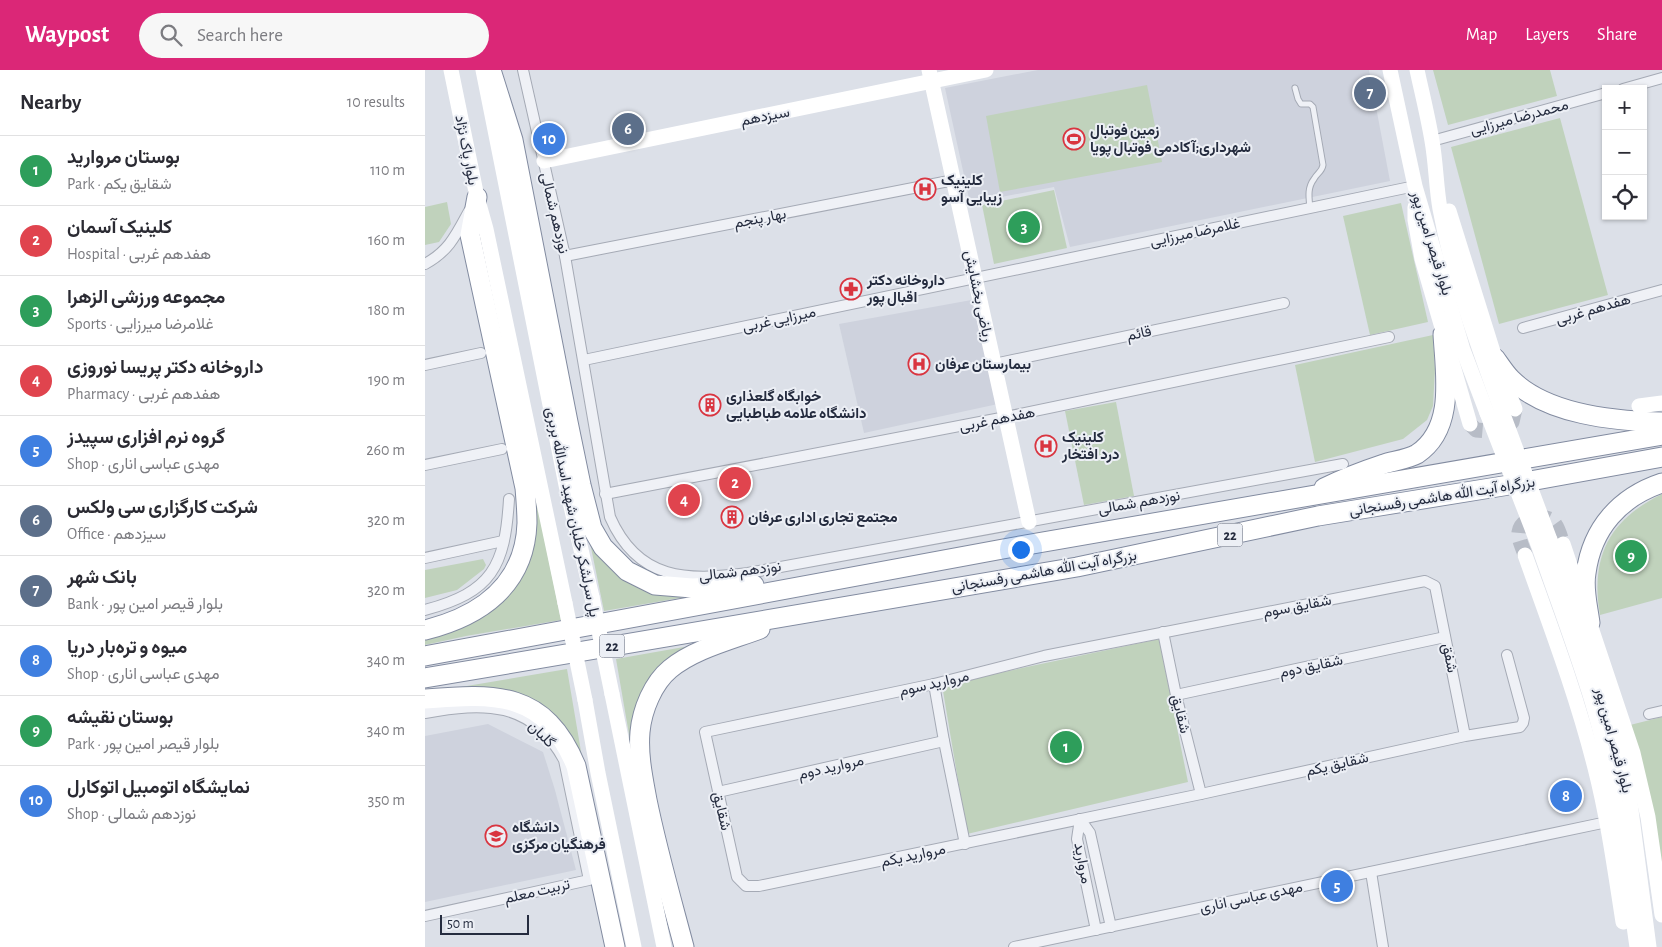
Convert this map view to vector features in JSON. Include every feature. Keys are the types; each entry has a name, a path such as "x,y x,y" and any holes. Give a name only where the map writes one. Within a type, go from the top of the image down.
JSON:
{"highway":[{"path":"491,70 513,140 581,485 592,528 603,547 627,571 655,585 692,588 820,583"},
{"path":"425,630 480,608 503,589 511,578 520,556 526,532 525,488 470,235 477,197"},
{"path":"1305,498 1349,476 1416,454 1432,439 1440,426 1445,399 1443,334"},
{"path":"1495,358 1511,379 1521,388 1540,399 1560,407 1620,421 1662,422"},
{"name":"بزرگراه آیت الله هاشمی رفسنجانی","path":"425,656 1013,548 1662,435"},
{"name":"بزرگراه آیت الله هاشمی رفسنجانی","path":"425,678 1077,567 1318,516 1503,486 1662,457"},
{"path":"1590,623 1585,587 1586,572 1597,537 1607,519 1631,496 1662,483"},
{"path":"684,947 641,771 639,747 643,717 657,684 669,670 685,658 799,614"},
{"path":"425,699 489,696 508,699 527,706 542,716 555,729 569,748 576,766 615,947"}],"main road":[{"name":"بلوار پاک نژاد","path":"451,70 477,197 486,229"},
{"name":"بلوار پاک نژاد","path":"483,70 515,224"},
{"name":"سیزدهم","path":"544,161 931,76 986,70"},
{"name":"بلوار قیصر امین پور","path":"1390,70 1415,186 1463,350 1501,410"},
{"name":"بلوار قیصر امین پور","path":"1417,70 1432,141 1440,208 1459,287 1475,340 1501,410"},
{"name":"ریاضی بخشایش","path":"931,76 1029,522"},
{"path":"1436,176 1452,218 1495,358 1501,410 1550,543 1590,623 1633,753 1648,817 1662,914"},
{"path":"1415,186 1415,220 1422,259 1470,424"},
{"name":"پل سرلشکر خلبان شهید اسدالله بربری","path":"515,224 566,485 592,597 664,947"},
{"name":"پل سرلشکر خلبان شهید اسدالله بربری","path":"486,229 585,700 634,947"},
{"path":"1639,406 1662,403"},
{"name":"بلوار قیصر امین پور","path":"1550,543 1609,772 1637,947"},
{"name":"بلوار قیصر امین پور","path":"1550,543 1595,671 1629,795 1649,947"},
{"path":"1525,555 1574,698 1595,767 1607,822 1626,947"}],"street":[{"name":"نوزدهم شمالی","path":"523,70 565,256 610,517 621,538 631,550 643,560 667,572 711,578 1343,464"},
{"path":"1637,85 1662,78"},
{"name":"محمدرضا میرزایی","path":"1432,141 1602,95"},
{"name":"بهار پنجم","path":"565,256 954,180"},
{"name":"غلامرضا میرزایی","path":"975,278 1415,186"},
{"path":"425,264 445,251 452,242 477,197"},
{"name":"میرزایی غربی","path":"584,360 975,278"},
{"name":"هفدهم غربی","path":"1523,328 1662,290"},
{"name":"قائم","path":"994,364 1284,303"},
{"name":"هفدهم غربی","path":"605,494 1005,417 1389,337"},
{"path":"425,365 481,353"},
{"path":"425,465 502,449"},
{"path":"425,610 441,606 470,593 488,579 497,565 508,521 509,499"},
{"path":"425,558 503,541"},
{"name":"شقایق سوم","path":"1163,632 1425,581 1431,583"},
{"name":"شفق","path":"1431,583 1435,586 1465,736"},
{"name":"مروارید سوم","path":"705,732 934,684 1044,656 1163,632"},
{"name":"شقایق","path":"1163,632 1176,695 1201,794"},
{"name":"شقایق دوم","path":"1176,695 1445,637"},
{"name":"شقایق یکم","path":"1080,819 1465,736 1520,727 1523,723 1523,718 1507,655"},
{"path":"934,684 965,844"},
{"name":"گلبان","path":"425,713 490,707 508,710 527,718 556,746 564,760 589,880"},
{"path":"1649,714 1662,711"},
{"name":"شقایق","path":"705,732 737,877 746,886"},
{"name":"مروارید دوم","path":"718,792 944,741"},
{"name":"مروارید یکم","path":"746,886 759,886 1080,819"},
{"name":"مروارید","path":"1080,819 1090,832 1111,926"},
{"name":"مروارید","path":"1080,819 1077,839 1096,930"},
{"name":"مهدی عباسی اناری","path":"1014,947 1607,822"},
{"path":"1371,872 1383,947"},
{"name":"تربیت معلم","path":"425,916 589,880"}],"lane":[{"path":"1295,88 1301,104 1312,105 1313,107 1323,165 1322,171 1313,179 1308,191 1310,208"}],"shaded area":[{"path":"1038,70 1369,70 1390,181 1070,247 1054,187 970,203 945,88"},
{"name":"بیمارستان عرفان","path":"977,299 998,404 864,433 839,324"},
{"name":"دانشگاه فرهنگیان مرکزی","path":"488,724 543,752 576,870 425,902 425,736"}],"green space":[{"path":"1433,70 1550,70 1557,96 1448,125"},
{"name":"زمین فوتبال شهرداری;آکادمی فوتبال پویا","path":"1147,85 1162,162 1000,192 986,116"},
{"path":"1560,118 1608,295 1499,324 1451,147"},
{"path":"1054,190 1067,248 994,264 982,205"},
{"path":"447,202 451,224 439,242 425,245 425,207"},
{"path":"1401,203 1428,322 1370,335 1343,216"},
{"path":"1433,335 1435,369 1433,406 1427,420 1403,439 1315,462 1295,365"},
{"path":"1116,402 1134,496 1084,505 1065,411"},
{"path":"1662,494 1662,598 1600,615 1598,575 1601,558 1607,542 1616,528 1629,516 1644,504"},
{"path":"536,498 561,620 425,645 425,636 495,606 531,500"},
{"path":"587,528 620,572 721,591 604,611"},
{"path":"483,559 486,565 484,569 457,590 425,598 425,570"},
{"path":"729,639 663,670 636,775 616,659"},
{"path":"1159,639 1188,782 967,834 942,685"},
{"path":"567,669 584,769 561,729 425,693"},
{"path":"1662,717 1662,879 1630,725"}],"tunnel":[{"path":"1470,424 1476,430 1499,432 1512,422 1515,409"},
{"path":"1525,555 1519,532 1520,527 1532,518 1542,517 1551,520 1557,528 1563,544"}],"place":[{"name":"بانک شهر","path":"1370,93"},
{"name":"شرکت کارگزاری سی ولکس","path":"628,129"},
{"name":"نمایشگاه اتومبیل اتوکارل","path":"549,139"},
{"name":"زمین فوتبال شهرداری;آکادمی فوتبال پویا","path":"1074,139"},
{"name":"کلینیک زیبایی آسو","path":"925,189"},
{"name":"مجموعه ورزشی الزهرا","path":"1024,227"},
{"name":"داروخانه دکتر اقبال پور","path":"851,289"},
{"name":"بیمارستان عرفان","path":"919,364"},
{"name":"خوابگاه گلعذاری دانشگاه علامه طباطبایی","path":"710,405"},
{"name":"کلینیک درد افتخار","path":"1046,446"},
{"name":"کلینیک آسمان","path":"735,483"},
{"name":"داروخانه دکتر پریسا نوروزی","path":"684,500"},
{"name":"مجتمع تجاری اداری عرفان","path":"732,517"},
{"name":"بوستان نقیشه","path":"1631,556"},
{"name":"بوستان مروارید","path":"1066,747"},
{"name":"میوه و تره‌بار دریا","path":"1566,796"},
{"name":"دانشگاه فرهنگیان مرکزی","path":"496,836"},
{"name":"گروه نرم افزاری سپیدز","path":"1337,886"}]}
